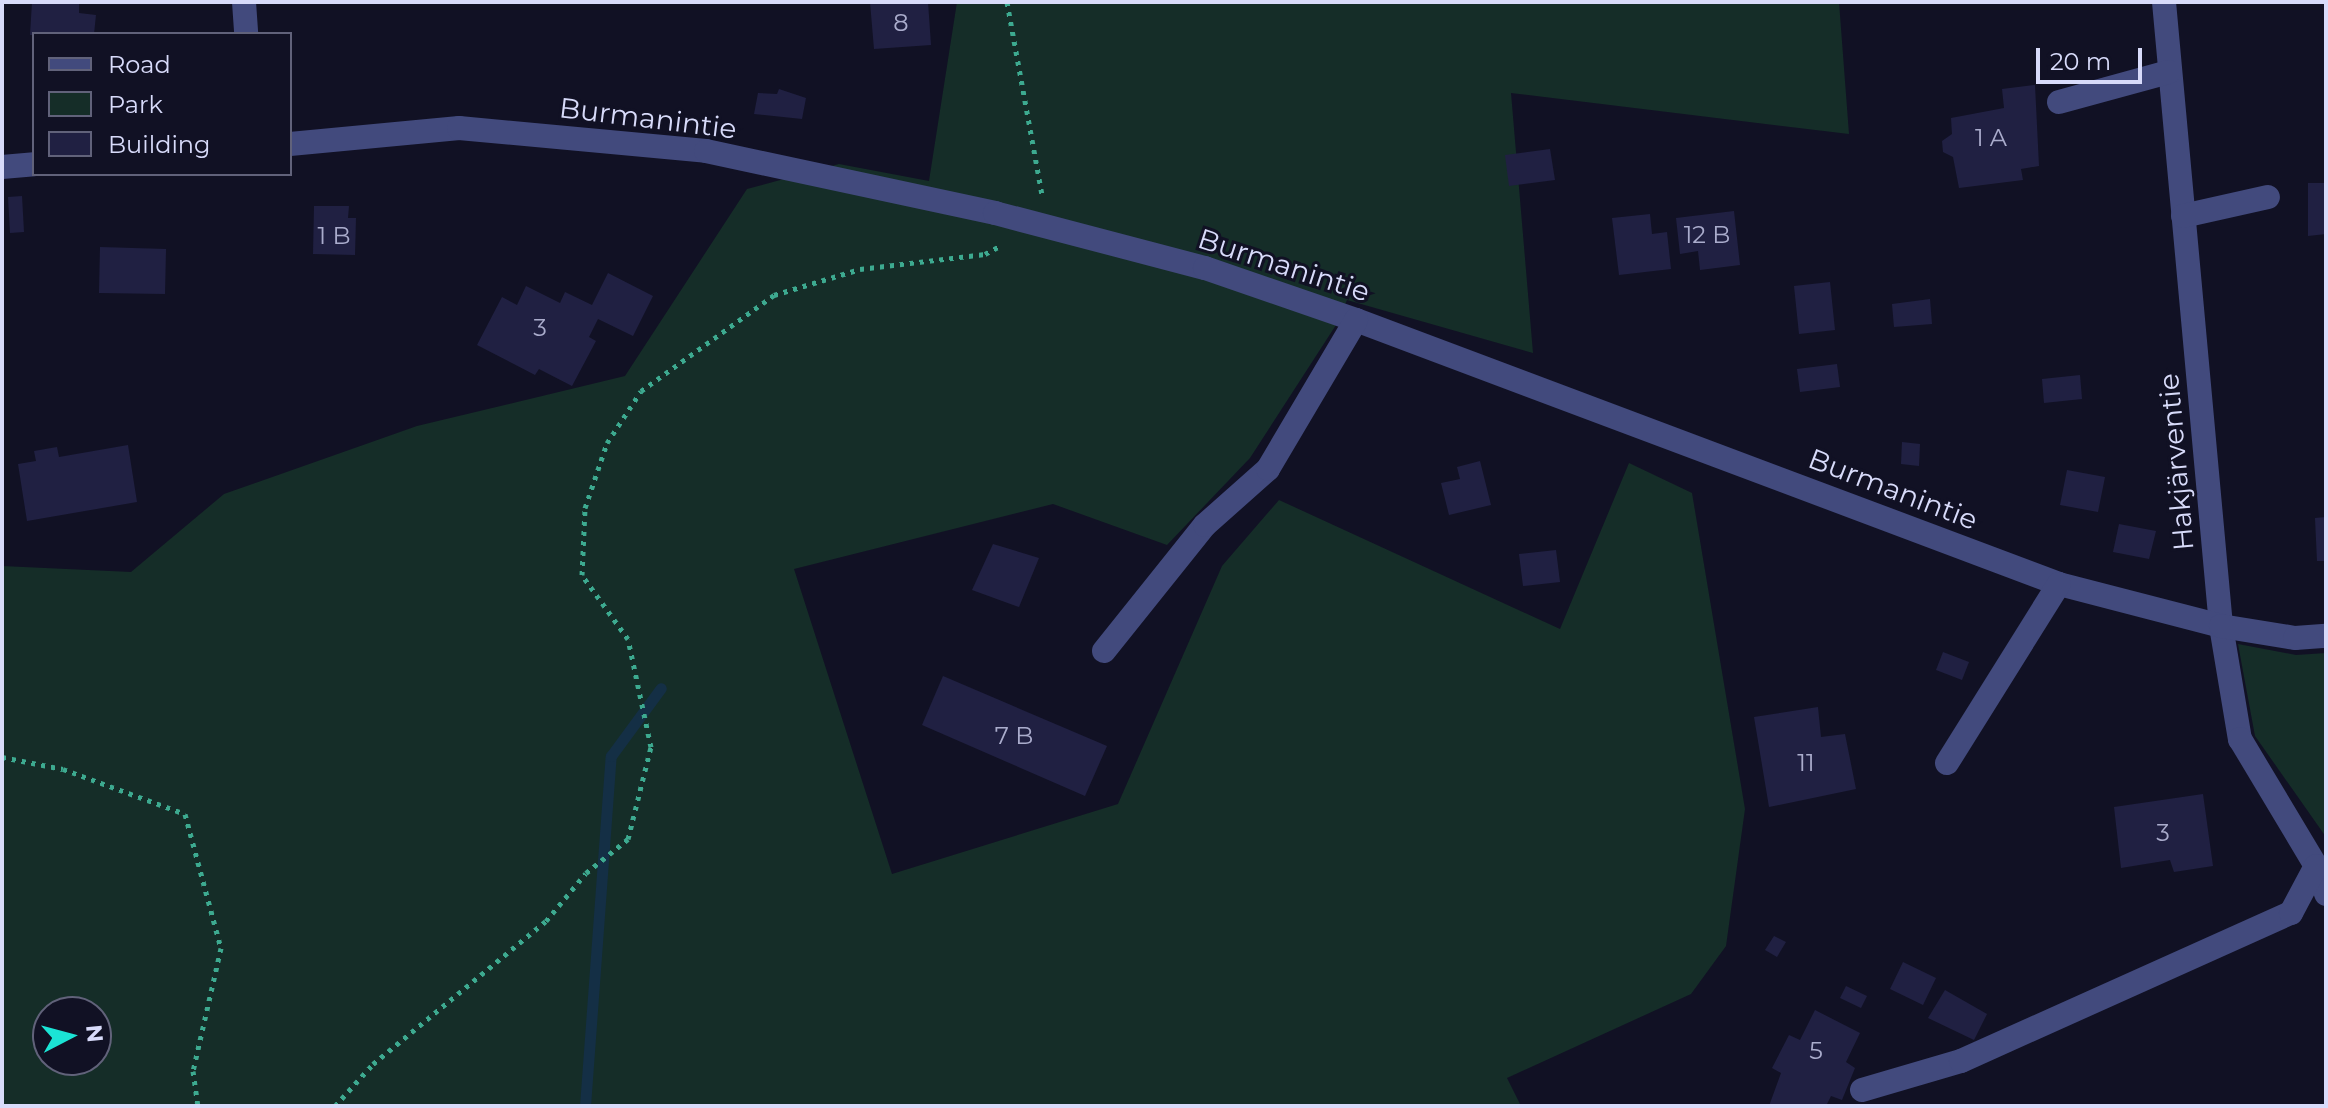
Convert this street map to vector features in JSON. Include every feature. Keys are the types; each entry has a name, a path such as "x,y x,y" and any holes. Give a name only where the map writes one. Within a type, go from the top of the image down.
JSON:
{"street":[{"path":"244,2 246,32"},
{"name":"Hakjärventie","path":"2164,2 2221,626 2240,739 2316,866 2326,894"},
{"path":"2059,102 2169,72"},
{"name":"Burmanintie","path":"292,144 459,128 706,151 995,213 1035,227 1205,268 1356,320 2059,584 2221,626 2295,638 2326,636"},
{"path":"2,167 32,164"},
{"path":"2183,216 2268,197"},
{"path":"1104,651 1205,525 1268,469 1356,320"},
{"path":"1947,763 2059,584"},
{"path":"1862,1090 1961,1061 2291,913 2316,866"}],"path":[{"path":"335,1106 373,1064 546,921 586,873 628,839 651,747 628,639 582,575 585,508 607,443 641,391 774,295 860,269 985,254 1035,227 1043,185 1007,2"},
{"path":"2,757 63,769 185,814 221,948 193,1071 198,1106"}],"green space":[{"path":"957,2 1839,2 1849,134 1511,93 1533,353 1347,300 1336,325 1250,458 1167,545 1053,504 794,569 892,874 1118,804 1222,566 1279,500 1560,629 1629,463 1692,493 1745,809 1726,946 1691,994 1507,1078 1521,1106 2,1106 2,566 131,572 224,494 417,426 625,376 747,189 839,164 929,181"},
{"path":"2238,644 2296,655 2326,653 2326,837 2255,736"}],"building":[{"path":"32,2 79,2 79,13 96,15 94,32 32,32 30,35"},
{"path":"870,2 928,2 931,45 874,49"},
{"path":"2035,85 2039,166 2021,169 2023,180 1959,188 1953,157 1943,152 1942,141 1952,134 1951,118 2004,108 2002,89"},
{"path":"779,89 806,98 802,119 754,114 758,93 777,94"},
{"path":"1550,149 1555,180 1509,186 1505,155"},
{"path":"2308,183 2326,183 2326,234 2308,236"},
{"path":"22,196 24,232 10,233 8,197"},
{"path":"314,206 349,206 348,218 356,218 355,255 313,254"},
{"path":"1734,211 1740,265 1700,270 1698,251 1680,254 1676,218"},
{"path":"1650,214 1652,234 1667,232 1671,269 1619,275 1612,218"},
{"path":"100,247 166,249 165,294 99,293"},
{"path":"608,273 653,296 633,336 598,319 589,337 596,341 572,386 539,369 535,375 477,345 502,297 517,305 526,286 560,303 565,292 592,305"},
{"path":"1830,282 1835,330 1799,334 1794,286"},
{"path":"1930,299 1932,324 1894,327 1892,304"},
{"path":"1837,364 1840,387 1800,392 1797,369"},
{"path":"2080,375 2082,399 2044,403 2042,379"},
{"path":"1902,442 1920,444 1919,466 1901,464"},
{"path":"128,445 137,502 27,521 18,464 36,461 34,451 57,447 59,457"},
{"path":"1480,461 1491,505 1449,515 1441,483 1460,479 1457,467"},
{"path":"2067,470 2105,477 2098,512 2060,505"},
{"path":"2326,517 2326,561 2317,561 2315,518"},
{"path":"2119,524 2156,531 2149,559 2113,552"},
{"path":"993,544 1039,558 1019,607 972,590"},
{"path":"1556,550 1560,582 1523,586 1519,554"},
{"path":"1943,652 1969,662 1962,680 1936,670"},
{"path":"943,676 1107,746 1085,796 922,725"},
{"path":"1818,707 1821,737 1845,734 1856,789 1769,807 1754,717"},
{"path":"2203,794 2213,866 2174,872 2170,860 2121,868 2114,807"},
{"path":"1774,936 1786,942 1777,957 1765,950"},
{"path":"1903,962 1936,978 1923,1005 1890,989"},
{"path":"1846,986 1867,996 1861,1008 1840,998"},
{"path":"1945,990 1987,1014 1974,1040 1928,1018"},
{"path":"1815,1010 1860,1033 1846,1062 1855,1068 1842,1100 1831,1096 1826,1106 1769,1106 1781,1073 1772,1068 1789,1035 1800,1040"}],"waterway":[{"path":"585,1106 611,756 661,688"}]}
